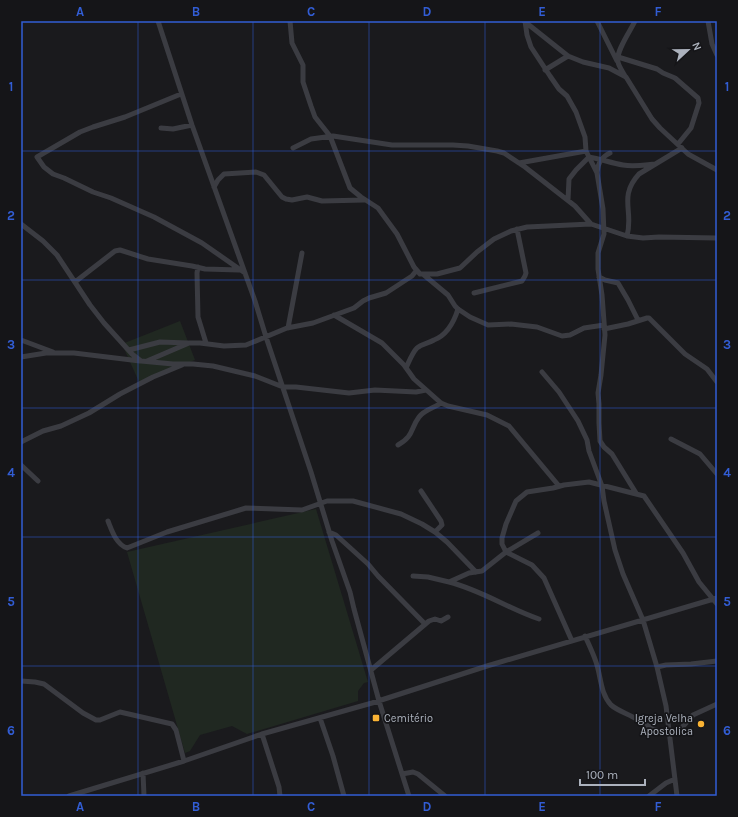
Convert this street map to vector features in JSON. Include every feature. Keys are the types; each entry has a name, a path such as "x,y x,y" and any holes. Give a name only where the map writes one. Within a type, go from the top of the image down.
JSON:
{"street":[{"path":"158,21 181,94 212,179 321,502 350,592 379,701 409,796"},
{"path":"290,21 292,43 303,65 303,82 311,106 315,117 330,136 350,188 378,208 397,234 416,271 424,275 448,295 458,309 470,317 488,325 510,324 537,327 562,336 570,335 584,328 628,324 646,318 651,319 685,354 707,369 717,382"},
{"path":"597,21 613,55 617,59 626,77 655,123 688,154 717,170"},
{"path":"617,59 622,44 636,21"},
{"path":"708,21 712,44 717,55"},
{"path":"525,22 568,56 584,62 609,68 626,77"},
{"path":"525,22 527,36 531,47 545,70 559,89 567,96 576,112 585,137 586,151 597,173 603,209 604,234 598,253 604,327 604,347 598,393 600,441 612,454 636,493"},
{"path":"545,70 568,56"},
{"path":"617,59 657,69 675,78 698,98 699,104 691,128 680,146 639,174 635,179 628,192 627,208 629,225 627,236"},
{"path":"181,94 125,117 80,132 37,157 44,167 53,174 154,217 202,243 244,273"},
{"path":"161,128 172,129 192,125"},
{"path":"294,148 312,139 330,136 392,145 468,146 504,154 520,163 568,200 580,210 591,224"},
{"path":"520,163 586,151"},
{"path":"597,173 601,159 610,153"},
{"path":"589,157 624,165 635,166 655,164"},
{"path":"568,200 569,179 589,157"},
{"path":"214,187 224,174 256,172 264,175 282,197 286,199 307,197 322,201 366,200"},
{"path":"212,179 218,180"},
{"path":"21,224 43,241 57,255 90,305 104,323 141,361"},
{"path":"424,275 437,274 460,268 494,239 506,232 528,227 591,224 627,236 642,238 659,236 717,238"},
{"path":"474,294 522,281 526,272 517,229"},
{"path":"75,282 115,251 120,250 148,259 205,269 239,270"},
{"path":"288,328 302,253"},
{"path":"198,267 198,317 206,343"},
{"path":"129,350 160,342 206,343 224,346 246,345 288,328 313,323 354,308 369,298 386,293 412,276 416,271"},
{"path":"599,277 618,283 638,320"},
{"path":"406,368 416,349 441,337 444,334 455,317 458,309"},
{"path":"334,315 382,343 406,368 414,379 441,403 487,415 508,426 559,486"},
{"path":"21,340 58,353"},
{"path":"147,361 189,343"},
{"path":"21,357 46,353 81,354 141,361 205,365 255,376 283,387 350,393 375,390 416,392 426,390"},
{"path":"21,442 43,431 61,426 89,413 154,377 185,364"},
{"path":"542,372 559,392 578,421 587,440 589,451 602,486 615,550 642,620 657,667 666,706 677,796"},
{"path":"398,445 407,439 422,414 441,403"},
{"path":"671,439 700,454 717,474"},
{"path":"21,465 38,481"},
{"path":"572,641 544,578 532,565 506,552 502,544 503,532 512,509 516,501 527,492 589,482 644,496 683,553 699,582 715,599 717,604"},
{"path":"421,491 441,521 442,525 435,532"},
{"path":"108,521 120,545 128,548 167,532 246,508 302,510 321,502 343,500 353,501 412,518 435,532 467,561 476,572"},
{"path":"330,532 336,535 368,564 425,624"},
{"path":"448,582 469,573 485,569 506,552 538,533"},
{"path":"413,576 428,577 458,585 521,613 539,619"},
{"path":"69,796 184,761 262,734 379,701 585,636 715,599"},
{"path":"371,670 432,619 441,621 448,617"},
{"path":"585,636 596,662 600,679 610,704 654,730 676,733 693,715 717,704"},
{"path":"657,667 717,661"},
{"path":"22,679 44,684 96,720 100,720 120,712 172,724 176,730 184,761"},
{"path":"320,718 333,756 344,796"},
{"path":"262,734 279,787 280,796"},
{"path":"402,774 413,772 418,774 444,796"},
{"path":"143,773 144,796"},
{"path":"649,796 666,783 675,779"}],"shaded area":[{"path":"180,321 195,360 139,382 122,344"},
{"path":"316,509 368,682 364,683 358,691 358,701 247,734 232,726 200,735 190,751 185,753 127,552"}],"place":[{"name":"Cemitério","path":"376,718"},
{"name":"Igreja Velha Apostolica","path":"701,724"}]}
